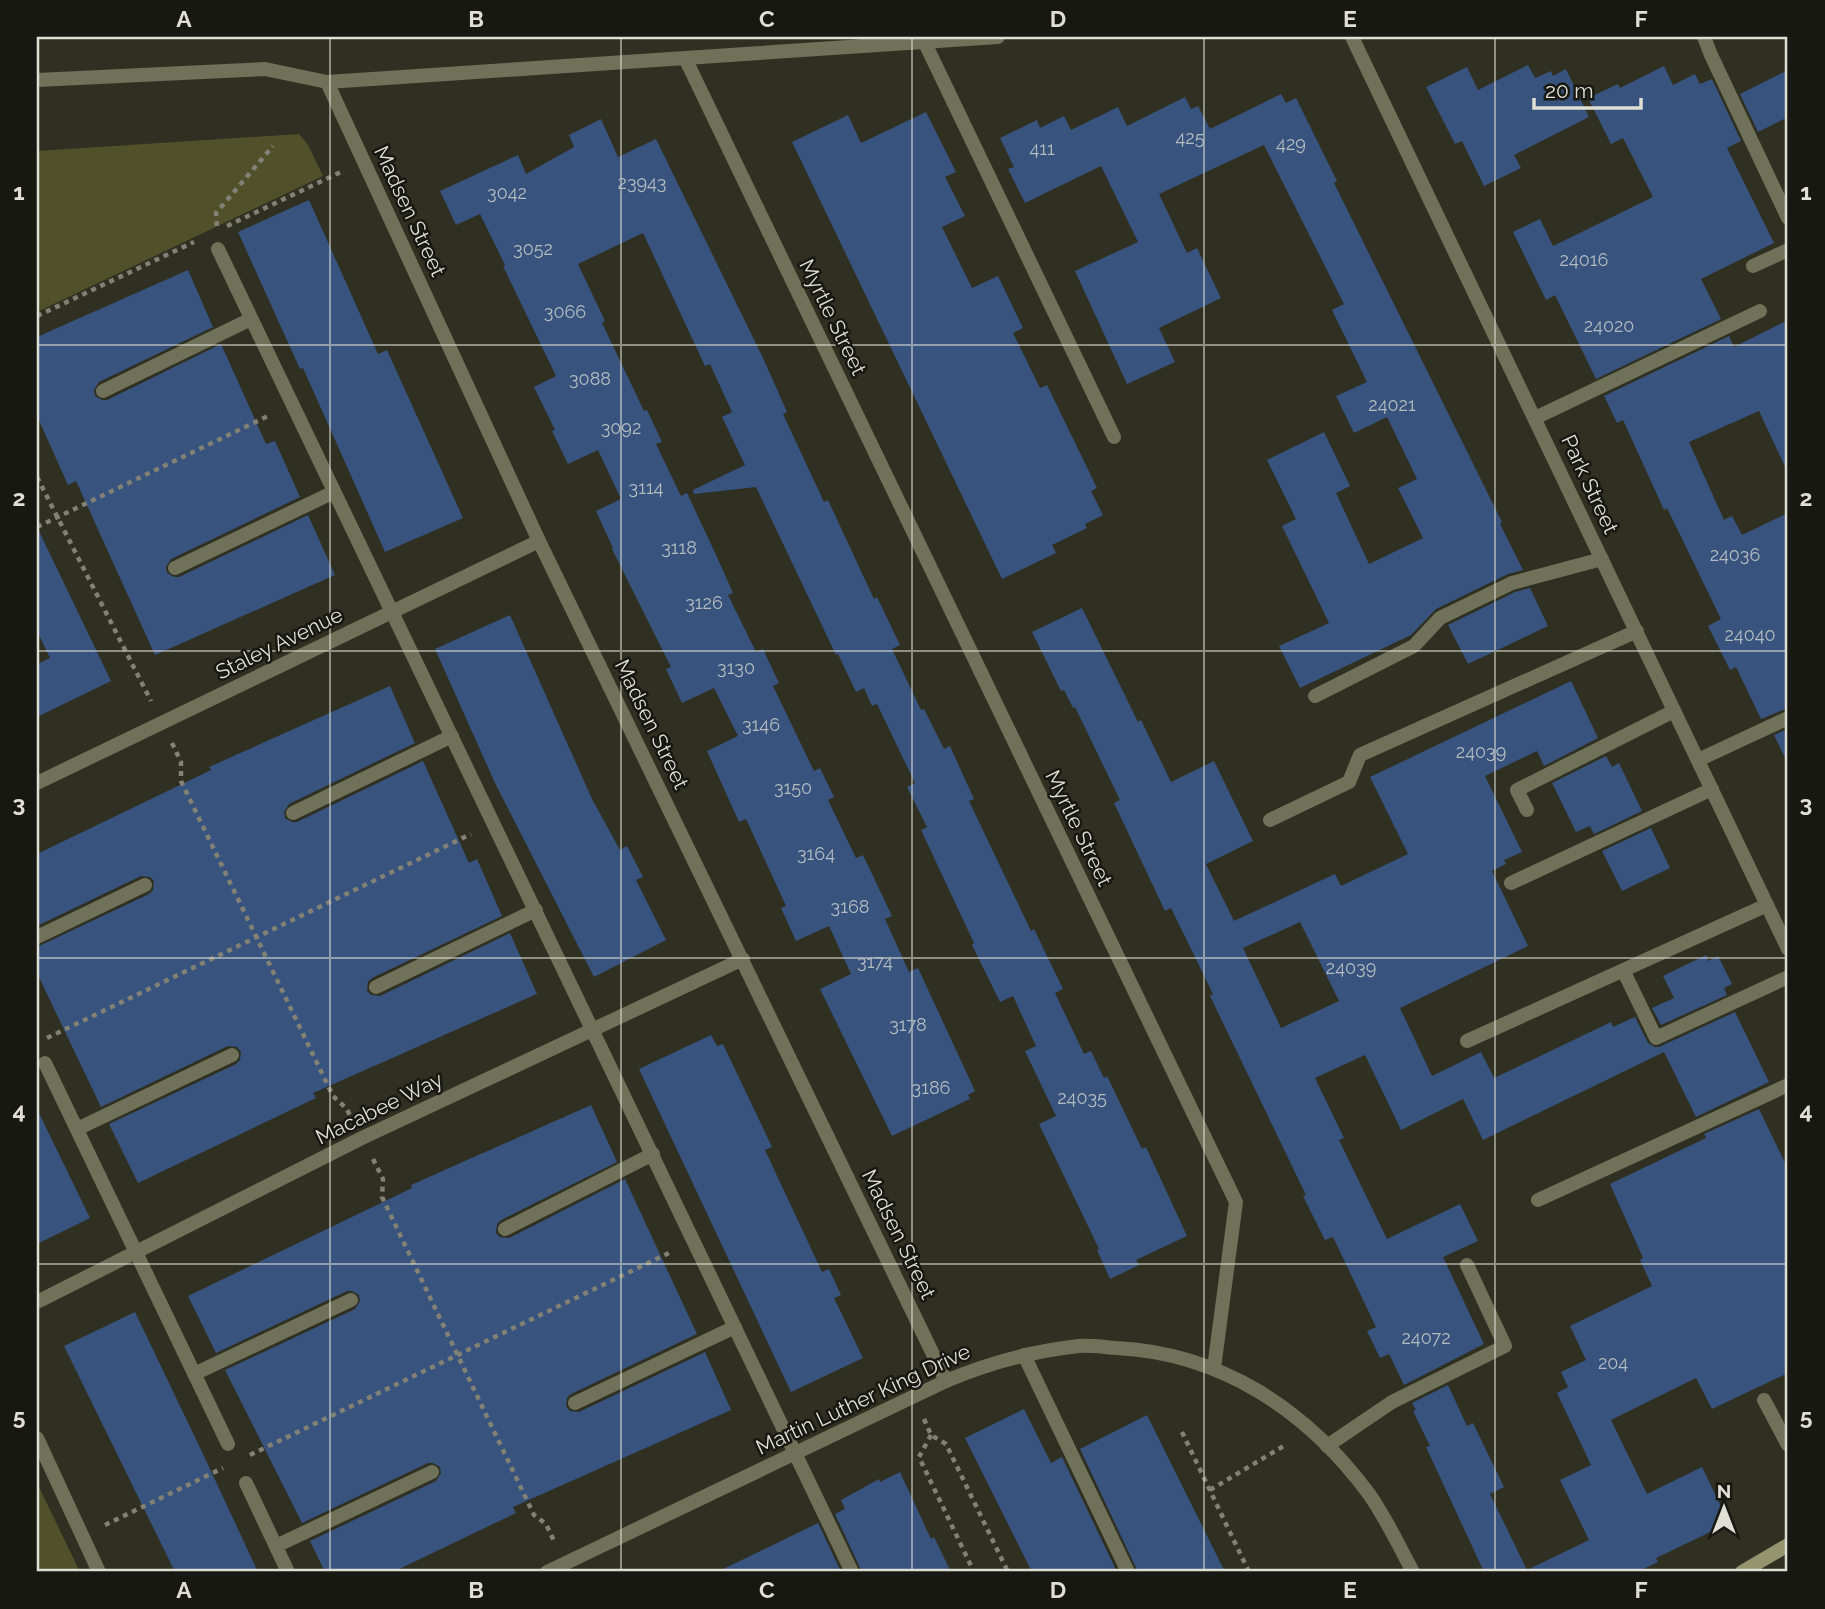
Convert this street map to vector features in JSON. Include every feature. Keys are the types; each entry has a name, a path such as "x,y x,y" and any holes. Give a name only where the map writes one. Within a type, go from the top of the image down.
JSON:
{"main road":[{"path":"1742,1572 1788,1545"}],"street":[{"path":"37,80 265,69 327,82 685,58 886,40 998,37"},
{"name":"Park Street","path":"1352,37 1788,949"},
{"path":"1704,37 1788,218"},
{"path":"924,41 1114,437"},
{"name":"Myrtle Street","path":"685,58 1236,1202 1214,1368"},
{"name":"Madsen Street","path":"327,82 539,541 946,1381"},
{"path":"218,249 852,1572"},
{"path":"1753,266 1788,250"},
{"path":"1535,418 1760,311"},
{"path":"103,391 251,319"},
{"path":"175,568 334,492"},
{"name":"Staley Avenue","path":"37,783 539,541"},
{"path":"1315,696 1414,646 1440,618 1512,583 1602,559"},
{"path":"1269,820 1349,782 1360,755 1637,631"},
{"path":"1527,810 1517,790 1674,711"},
{"path":"1698,760 1788,718"},
{"path":"293,813 452,736"},
{"path":"1511,883 1712,789"},
{"path":"37,936 145,885"},
{"path":"1466,1041 1767,905"},
{"path":"376,987 536,910"},
{"name":"Macabee Way","path":"37,1302 362,1138 743,959"},
{"path":"1623,970 1657,1038 1788,977"},
{"path":"77,1129 232,1055"},
{"path":"46,1063 228,1444"},
{"path":"1538,1200 1788,1085"},
{"path":"505,1228 653,1154"},
{"path":"1328,1446 1392,1402 1505,1346 1468,1265"},
{"path":"194,1374 351,1300"},
{"path":"575,1403 734,1327"},
{"name":"Martin Luther King Drive","path":"547,1572 946,1381 985,1365 1024,1355 1082,1346 1165,1352 1214,1368"},
{"path":"1024,1355 1128,1572"},
{"path":"1214,1368 1262,1393 1328,1446 1370,1495 1413,1572"},
{"path":"1764,1401 1788,1445"},
{"path":"37,1438 99,1572"},
{"path":"276,1546 432,1472"},
{"path":"246,1483 288,1572"}],"path":[{"path":"218,249 216,214 273,146"},
{"path":"37,527 292,404"},
{"path":"37,477 181,762 181,782 332,1096 346,1108 383,1179 383,1197 534,1515 547,1524 565,1563"},
{"path":"37,1043 493,822"},
{"path":"249,1456 694,1242"},
{"path":"1210,1490 1311,1430"},
{"path":"1182,1433 1249,1572"},
{"path":"974,1572 919,1457 931,1435 946,1444 1008,1572"},
{"path":"82,1536 225,1467"}],"green space":[{"path":"299,134 308,145 323,176 37,312 37,151"},
{"path":"37,1483 80,1572 37,1572"}],"building":[{"path":"1528,65 1535,78 1551,71 1553,76 1566,69 1589,117 1514,155 1521,168 1484,186 1462,141 1455,144 1426,87 1467,67 1478,90"},
{"path":"1664,66 1673,85 1695,74 1700,84 1712,79 1741,141 1727,148 1774,243 1701,279 1721,319 1596,379 1555,295 1546,300 1513,232 1540,219 1553,246 1653,197 1623,138 1611,144 1588,98 1618,84 1620,88"},
{"path":"1788,70 1788,117 1758,132 1740,94"},
{"path":"1281,94 1286,103 1296,98 1337,181 1334,183 1502,522 1500,524 1523,570 1508,574 1436,609 1411,635 1300,688 1279,646 1329,623 1282,526 1296,519 1267,460 1324,432 1350,486 1336,493 1369,564 1423,538 1398,488 1417,479 1387,417 1354,433 1336,396 1367,382 1332,310 1344,304 1264,145 1159,194 1187,253 1197,248 1221,298 1159,328 1175,362 1127,384 1075,271 1138,242 1101,166 1025,203 1008,169 1014,167 1000,138 1037,120 1040,128 1064,116 1071,130 1118,107 1127,126 1185,97 1191,109 1198,106 1210,129"},
{"path":"926,112 956,172 945,177 965,216 942,227 972,288 998,276 1023,328 1013,333 1040,388 1047,385 1097,488 1091,491 1103,515 1085,524 1087,528 1052,545 1056,553 1002,579 792,142 848,115 861,143"},
{"path":"601,119 618,157 656,139 763,358 787,412 783,414 824,502 828,500 874,599 877,597 900,645 892,649 921,710 924,709 944,749 950,746 974,799 969,801 1031,931 1034,929 1063,989 1055,993 1084,1054 1091,1051 1104,1078 1107,1076 1142,1149 1146,1147 1187,1236 1136,1260 1139,1265 1110,1279 1097,1250 1099,1249 1039,1124 1056,1116 1025,1051 1036,1046 1013,996 1000,1002 972,945 974,943 921,830 927,827 907,787 915,783 877,704 872,706 864,688 856,692 756,487 694,494 693,490 745,465 722,417 732,412 710,364 705,366 643,233 578,264 605,321 602,323 644,411 647,410 662,442 656,444 681,496 687,493 717,557 733,593 728,595 756,652 763,649 779,683 773,686 814,771 820,768 834,797 828,800 856,858 863,855 892,916 885,919 909,972 918,968 975,1091 968,1095 970,1099 892,1136 820,989 851,974 829,926 796,941 781,908 786,906 746,819 739,822 707,751 738,736 714,688 682,703 666,669 671,667 596,511 621,499 598,450 568,464 534,387 556,376 503,266 505,265 480,214 456,225 440,191 518,155 526,174 574,147 569,135"},
{"path":"309,200 378,354 387,350 463,518 385,552 303,368 300,369 238,232"},
{"path":"188,270 213,327 99,382 94,390 95,396 107,400 221,344 266,444 275,441 300,497 171,559 166,567 167,573 179,577 308,515 335,575 155,655 76,481 68,485 37,416 37,337"},
{"path":"1788,320 1788,473 1759,411 1689,442 1724,520 1732,516 1742,535 1788,513 1788,708 1761,719 1736,667 1730,670 1708,626 1721,619 1667,508 1664,510 1623,420 1617,423 1604,396 1729,336 1734,347"},
{"path":"37,527 111,681 37,717 37,664 50,658 37,631"},
{"path":"1530,588 1548,626 1468,664 1448,625 1515,592"},
{"path":"1082,608 1171,782 1214,761 1253,841 1206,864 1234,921 1335,874 1341,886 1408,854 1370,777 1571,681 1598,738 1544,766 1537,751 1485,776 1522,852 1504,860 1506,864 1492,871 1528,946 1400,1008 1432,1076 1481,1052 1494,1078 1611,1022 1613,1027 1635,1017 1648,1043 1659,1047 1735,1012 1769,1082 1696,1117 1664,1052 1483,1140 1463,1099 1401,1130 1365,1055 1315,1078 1344,1138 1339,1140 1387,1239 1460,1204 1478,1241 1443,1257 1484,1344 1404,1385 1389,1354 1380,1358 1367,1331 1376,1327 1333,1237 1325,1240 1303,1196 1306,1195 1210,996 1213,994 1171,908 1165,911 1114,803 1120,800 1075,707 1073,708 1064,690 1061,691 1032,632","holes":["1300,922 1339,1001 1281,1028 1243,948"]},
{"path":"510,615 592,799 620,850 627,846 643,877 636,880 666,940 594,977 495,783 435,649"},
{"path":"390,686 415,743 289,804 284,812 285,818 297,822 423,761 469,863 477,859 502,916 372,978 368,982 367,991 371,995 380,996 510,933 537,994 313,1093 316,1098 138,1183 109,1124 236,1064 240,1060 241,1052 237,1047 228,1046 101,1107 37,973 37,947 149,894 153,890 154,881 150,877 141,876 37,926 37,854 211,770 209,767"},
{"path":"1788,729 1788,764 1774,735"},
{"path":"1606,756 1612,767 1619,763 1642,811 1594,834 1590,826 1576,832 1552,783"},
{"path":"1651,828 1670,868 1622,891 1602,851"},
{"path":"1706,955 1708,961 1718,956 1732,984 1724,988 1727,995 1661,1025 1652,1008 1674,998 1663,976"},
{"path":"711,1035 717,1046 723,1044 772,1147 765,1150 822,1272 829,1269 841,1295 834,1298 863,1358 791,1392 639,1069"},
{"path":"591,1105 617,1162 501,1220 497,1224 496,1233 500,1237 509,1238 625,1179 697,1334 571,1394 567,1398 566,1406 570,1411 579,1412 705,1352 731,1410 513,1507 516,1513 393,1572 325,1572 310,1541 436,1481 441,1473 440,1467 428,1463 302,1523 225,1370 355,1309 360,1301 359,1295 347,1291 216,1353 188,1296 412,1188 411,1185"},
{"path":"37,1109 90,1218 37,1244"},
{"path":"1759,1109 1788,1169 1788,1373 1712,1409 1696,1378 1611,1420 1647,1494 1702,1467 1729,1523 1656,1558 1658,1562 1637,1572 1484,1572 1426,1447 1430,1446 1413,1411 1416,1410 1412,1403 1448,1385 1467,1426 1473,1423 1504,1487 1490,1494 1527,1570 1589,1540 1560,1480 1591,1465 1557,1393 1568,1387 1561,1372 1586,1360 1570,1326 1652,1286 1640,1260 1643,1258 1610,1184 1706,1138 1704,1134"},
{"path":"135,1312 258,1572 175,1572 64,1346"},
{"path":"1024,1409 1051,1463 1062,1457 1117,1572 1032,1572 965,1438"},
{"path":"1147,1415 1225,1572 1138,1572 1080,1449"},
{"path":"900,1472 931,1539 934,1537 951,1572 862,1572 835,1514 845,1509 841,1500 879,1479 880,1482"},
{"path":"818,1523 841,1572 717,1572"}]}
